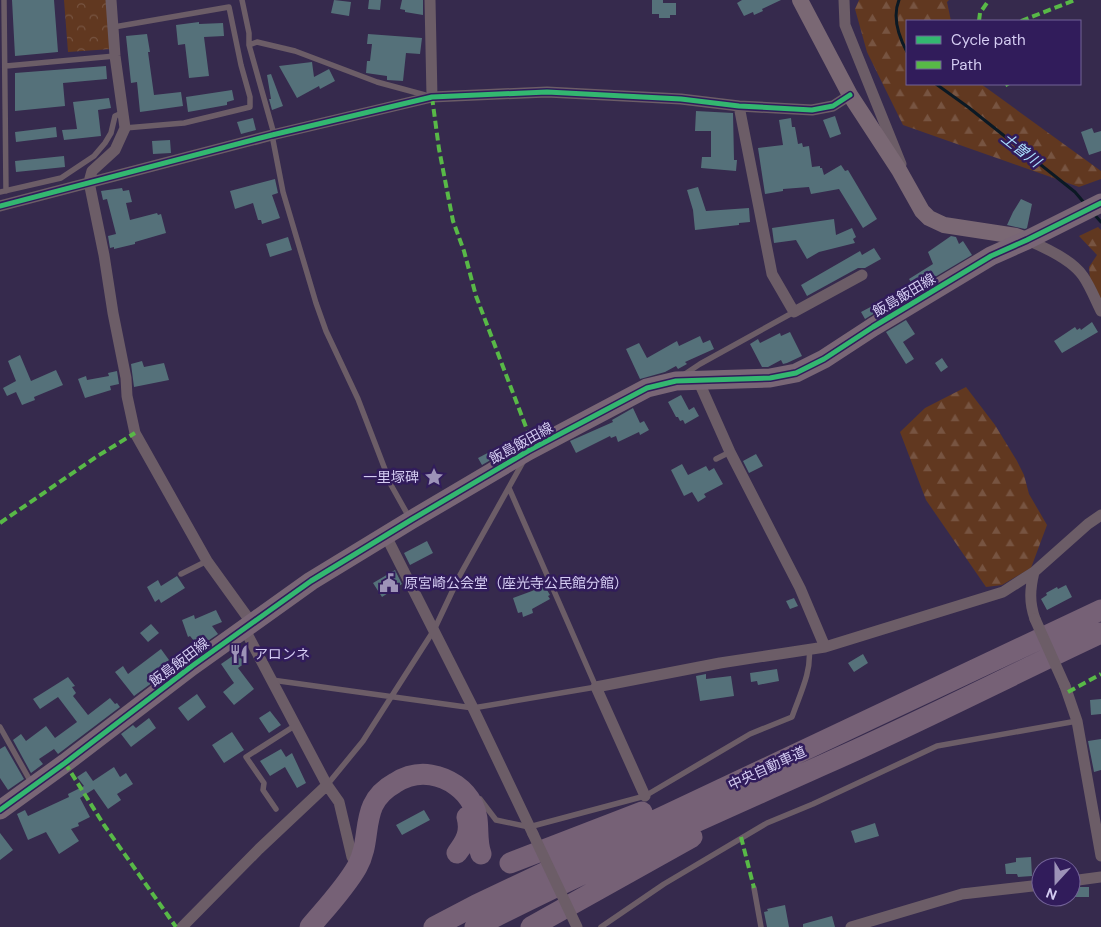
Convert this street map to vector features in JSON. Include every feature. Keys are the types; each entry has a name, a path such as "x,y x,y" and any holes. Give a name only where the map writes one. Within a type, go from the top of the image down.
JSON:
{"highway":[{"name":"中央自動車道","path":"434,927 485,900 1101,610"},
{"name":"中央自動車道","path":"476,927 656,839 826,764 1101,632"},
{"path":"510,864 798,753"},
{"path":"531,927 826,764"},
{"path":"310,927 352,875 361,860 364,852 367,822 377,798 383,791 398,781 417,775 435,776 450,782 463,791 469,798 479,821 479,846 481,854"},
{"path":"323,927 364,874 372,858 379,817 387,803 400,791 408,787 425,785 442,788 456,798 465,812 469,828 465,842 457,853"}],"main road":[{"name":"飯島飯田線","path":"0,810 65,764 247,625 311,581 528,451 647,388 676,381 770,378 796,373 824,359 991,256 1101,203"}],"street":[{"path":"111,0 115,56 124,128 115,150 92,171 89,182 104,255 126,378 127,396 135,433 207,561 247,625 272,680 327,784 339,802 350,860"},
{"path":"430,0 432,97"},
{"path":"800,0 850,95 899,170 918,205 929,218 952,227 1016,236 1039,245 1073,265 1082,274 1101,310"},
{"path":"844,0 845,25 918,205"},
{"path":"0,206 63,183 89,182 273,134 432,97 547,92 681,99 739,106 812,110 833,106 850,95"},
{"path":"739,106 772,274 794,312 862,275"},
{"path":"698,380 730,452 800,588 825,647"},
{"path":"645,796 596,687 720,663 825,647 1004,592 1034,572 1088,524 1101,515"},
{"path":"386,536 473,708 577,927"},
{"path":"1034,572 1030,590 1030,604 1078,720 1101,856"},
{"path":"182,927 327,784"},
{"path":"1081,880 1101,878"},
{"path":"851,927 962,894 1031,886"}],"lane":[{"path":"4,0 6,66 3,191 63,183 94,156 105,143 112,132 115,116 122,113"},
{"path":"242,0 250,33 250,45 273,134 283,192 316,304 358,399 391,485 411,520"},
{"path":"114,27 229,8 241,66 250,96 250,107 184,123 124,128"},
{"path":"250,45 257,42 295,51 377,82 432,97"},
{"path":"6,66 115,56"},
{"path":"676,381 700,364 794,312"},
{"path":"327,784 363,741 434,630 460,575 528,451"},
{"path":"716,459 730,452"},
{"path":"272,680 473,708 596,687 509,488"},
{"path":"181,574 207,561"},
{"path":"476,794 496,820 531,830 645,796 750,734 792,716 806,680 810,658 809,649"},
{"path":"601,927 664,884 767,822 813,804 937,746 1078,720"},
{"path":"276,809 263,790 264,783 246,757 296,725"},
{"path":"0,727 33,786"},
{"path":"350,860 356,838"},
{"path":"754,888 761,927"}],"green space":[{"path":"64,0 107,0 111,49 68,52"},
{"path":"859,0 949,0 947,2 951,20 906,20 906,85 982,85 1101,171 1101,179 1079,187 903,125 867,52 855,9"},
{"path":"1098,227 1101,230 1101,304 1090,279 1089,267 1097,255 1079,236"},
{"path":"966,387 995,425 1017,461 1024,475 1029,494 1047,525 1031,568 1002,585 986,587 926,500 900,432 925,408"}],"building":[{"path":"12,0 54,0 58,52 15,56"},
{"path":"334,0 351,2 349,16 331,13"},
{"path":"369,0 381,0 380,10 368,9"},
{"path":"402,0 423,0 423,15 405,12 405,10 400,9"},
{"path":"652,0 663,0 663,3 676,3 676,15 670,15 670,18 659,18 659,14 652,14"},
{"path":"742,0 781,0 754,15 753,12 744,16 737,3"},
{"path":"199,22 199,24 223,23 224,36 204,37 209,76 189,78 185,44 178,45 176,25"},
{"path":"147,34 154,95 181,92 183,106 140,112 137,82 131,83 126,36"},
{"path":"368,34 422,38 420,54 406,53 403,81 387,80 387,76 366,73 372,44 367,44"},
{"path":"312,62 314,77 329,69 335,81 320,89 319,86 297,98 279,66"},
{"path":"106,66 107,79 63,83 65,106 15,111 15,73"},
{"path":"271,74 283,106 272,110 267,75"},
{"path":"232,90 234,100 227,102 227,105 188,112 186,97"},
{"path":"109,98 111,108 98,110 101,136 64,140 62,130 77,129 73,102"},
{"path":"696,111 733,113 734,160 737,160 736,171 701,168 702,157 711,157 711,131 695,131"},
{"path":"835,116 841,134 830,138 823,120"},
{"path":"253,118 256,130 241,134 237,122"},
{"path":"791,118 792,127 795,127 798,144 802,143 803,147 809,146 812,167 820,166 824,175 841,165 845,171 848,170 877,219 863,228 839,189 811,194 809,187 783,189 783,191 765,194 758,148 783,145 779,120"},
{"path":"56,127 57,137 16,142 15,132"},
{"path":"1092,128 1094,133 1101,131 1101,151 1089,155 1081,132"},
{"path":"170,140 171,153 153,154 152,141"},
{"path":"64,156 65,167 16,172 15,161"},
{"path":"275,179 278,193 272,195 280,218 262,224 261,220 258,220 253,203 235,209 230,191"},
{"path":"698,187 706,211 749,208 750,222 695,230 693,210 687,190"},
{"path":"122,188 123,191 129,190 132,202 126,203 130,220 157,213 158,215 161,214 166,233 135,242 135,244 114,249 114,247 110,248 108,236 116,234 107,199 103,200 101,191"},
{"path":"1021,199 1032,204 1027,228 1025,229 1007,225"},
{"path":"834,219 836,235 852,228 856,237 853,239 855,243 819,252 807,259 796,240 774,243 772,228"},
{"path":"951,236 956,237 959,244 963,241 972,255 903,296 900,291 912,284 909,279 933,264 928,252"},
{"path":"288,237 292,250 270,257 266,244"},
{"path":"874,248 881,259 865,268 858,268 807,296 801,285 860,251 862,255"},
{"path":"880,302 883,308 865,319 861,312"},
{"path":"906,320 915,334 903,342 914,359 906,364 886,332"},
{"path":"1092,322 1098,332 1062,353 1054,341 1075,327 1077,330 1080,328 1081,330"},
{"path":"790,332 802,356 787,363 783,364 781,360 768,367 762,367 750,344 758,339 760,343 780,333 781,336"},
{"path":"700,336 703,343 710,340 714,349 685,362 687,364 678,369 676,366 665,372 640,379 626,349 639,343 647,358 677,341 679,346"},
{"path":"20,355 31,381 56,370 63,385 34,397 35,400 22,405 16,392 7,396 3,388 16,381 8,361"},
{"path":"942,358 948,367 941,372 935,363"},
{"path":"142,361 144,367 164,363 169,380 134,387 131,364"},
{"path":"117,371 119,384 110,386 111,390 85,398 78,379 86,376 87,380 109,376 108,373"},
{"path":"681,395 689,410 694,407 699,416 685,424 683,420 680,421 676,417 668,402"},
{"path":"633,408 640,423 644,421 649,430 640,435 639,432 618,442 616,436 611,438 610,436 576,453 570,441 613,422 612,420"},
{"path":"516,438 518,444 482,465 478,458"},
{"path":"756,454 763,466 749,473 743,461"},
{"path":"682,464 688,475 706,466 709,471 714,468 723,484 704,494 706,497 698,502 692,492 684,496 671,470"},
{"path":"427,541 433,553 410,565 404,553"},
{"name":"原宮崎公会堂（座光寺公民館分館）","path":"395,570 402,584 382,597 373,583"},
{"path":"177,576 185,588 161,603 159,599 155,602 147,587 158,580 161,586"},
{"path":"544,585 550,595 548,596 550,599 532,609 533,613 523,617 522,612 518,613 513,598"},
{"path":"1066,585 1072,597 1047,610 1041,599 1047,595 1046,593"},
{"path":"794,598 798,606 790,609 786,601"},
{"path":"216,610 222,622 212,626 218,634 199,647 190,636 188,637 182,620 194,615 195,619"},
{"path":"151,624 159,633 148,642 140,633"},
{"path":"161,649 169,660 159,668 164,674 134,696 115,672 123,666 128,674"},
{"path":"237,653 245,663 238,668 254,689 234,705 223,692 234,683 221,664"},
{"path":"863,654 868,663 854,672 848,663"},
{"path":"777,669 779,681 758,685 757,681 751,682 750,673"},
{"path":"706,674 706,679 731,676 734,696 700,701 696,676"},
{"path":"68,677 75,686 72,687 76,693 73,696 88,715 110,698 120,707 58,754 54,749 39,759 43,764 31,773 13,740 21,734 26,741 46,726 55,738 77,722 58,697 40,709 33,699"},
{"path":"197,694 206,707 188,721 178,708"},
{"path":"1101,699 1101,714 1091,715 1090,700"},
{"path":"270,711 281,725 269,733 259,718"},
{"path":"149,718 156,728 131,747 121,734 133,725 136,728"},
{"path":"232,732 244,750 224,763 212,745"},
{"path":"1101,739 1101,770 1094,772 1088,741"},
{"path":"5,746 24,779 8,790 0,778 0,749"},
{"path":"281,749 286,757 292,753 306,783 297,788 285,767 270,776 260,761"},
{"path":"114,767 120,777 126,773 133,784 117,794 121,800 108,809 94,789 80,798 90,817 78,823 79,826 71,829 79,841 59,854 46,832 28,840 17,814 25,810 28,816 69,797 68,794 84,786 77,777 86,771 93,781"},
{"path":"424,810 430,820 402,835 396,825"},
{"path":"875,823 879,836 855,843 851,831"},
{"path":"0,833 13,850 0,860"},
{"path":"1031,857 1031,876 1018,877 1017,874 1006,874 1005,864 1016,862 1016,858"},
{"path":"1081,887 1089,887 1089,897 1081,897"},
{"path":"785,905 789,927 767,927 764,912 768,911 767,909"},
{"path":"832,916 835,927 803,927 803,924"}],"waterway":[{"name":"土曽川","path":"899,0 896,20 901,40 906,50"},
{"name":"土曽川","path":"937,85 1075,192 1086,205"},
{"name":"土曽川","path":"1093,213 1101,222"}],"marked path":[{"path":"979,20 980,13 989,0"},
{"path":"1024,20 1075,0"},
{"path":"432,97 439,149 453,221 464,251 476,296 534,448"},
{"path":"0,523 96,457 135,433"},
{"path":"1068,692 1101,674"},
{"path":"65,763 104,825 176,927"},
{"path":"741,837 754,888"}],"cycle path":[{"path":"0,206 272,135 432,97 547,92 681,99 739,106 812,110 833,106 850,95"},
{"path":"0,810 192,666 311,581 528,451 647,388 676,381 770,378 796,373 824,359 873,327 991,256 1101,203"}],"place":[{"name":"一里塚碑","path":"434,477"},
{"name":"原宮崎公会堂（座光寺公民館分館）","path":"389,583"},
{"name":"アロンネ","path":"239,654"}]}
